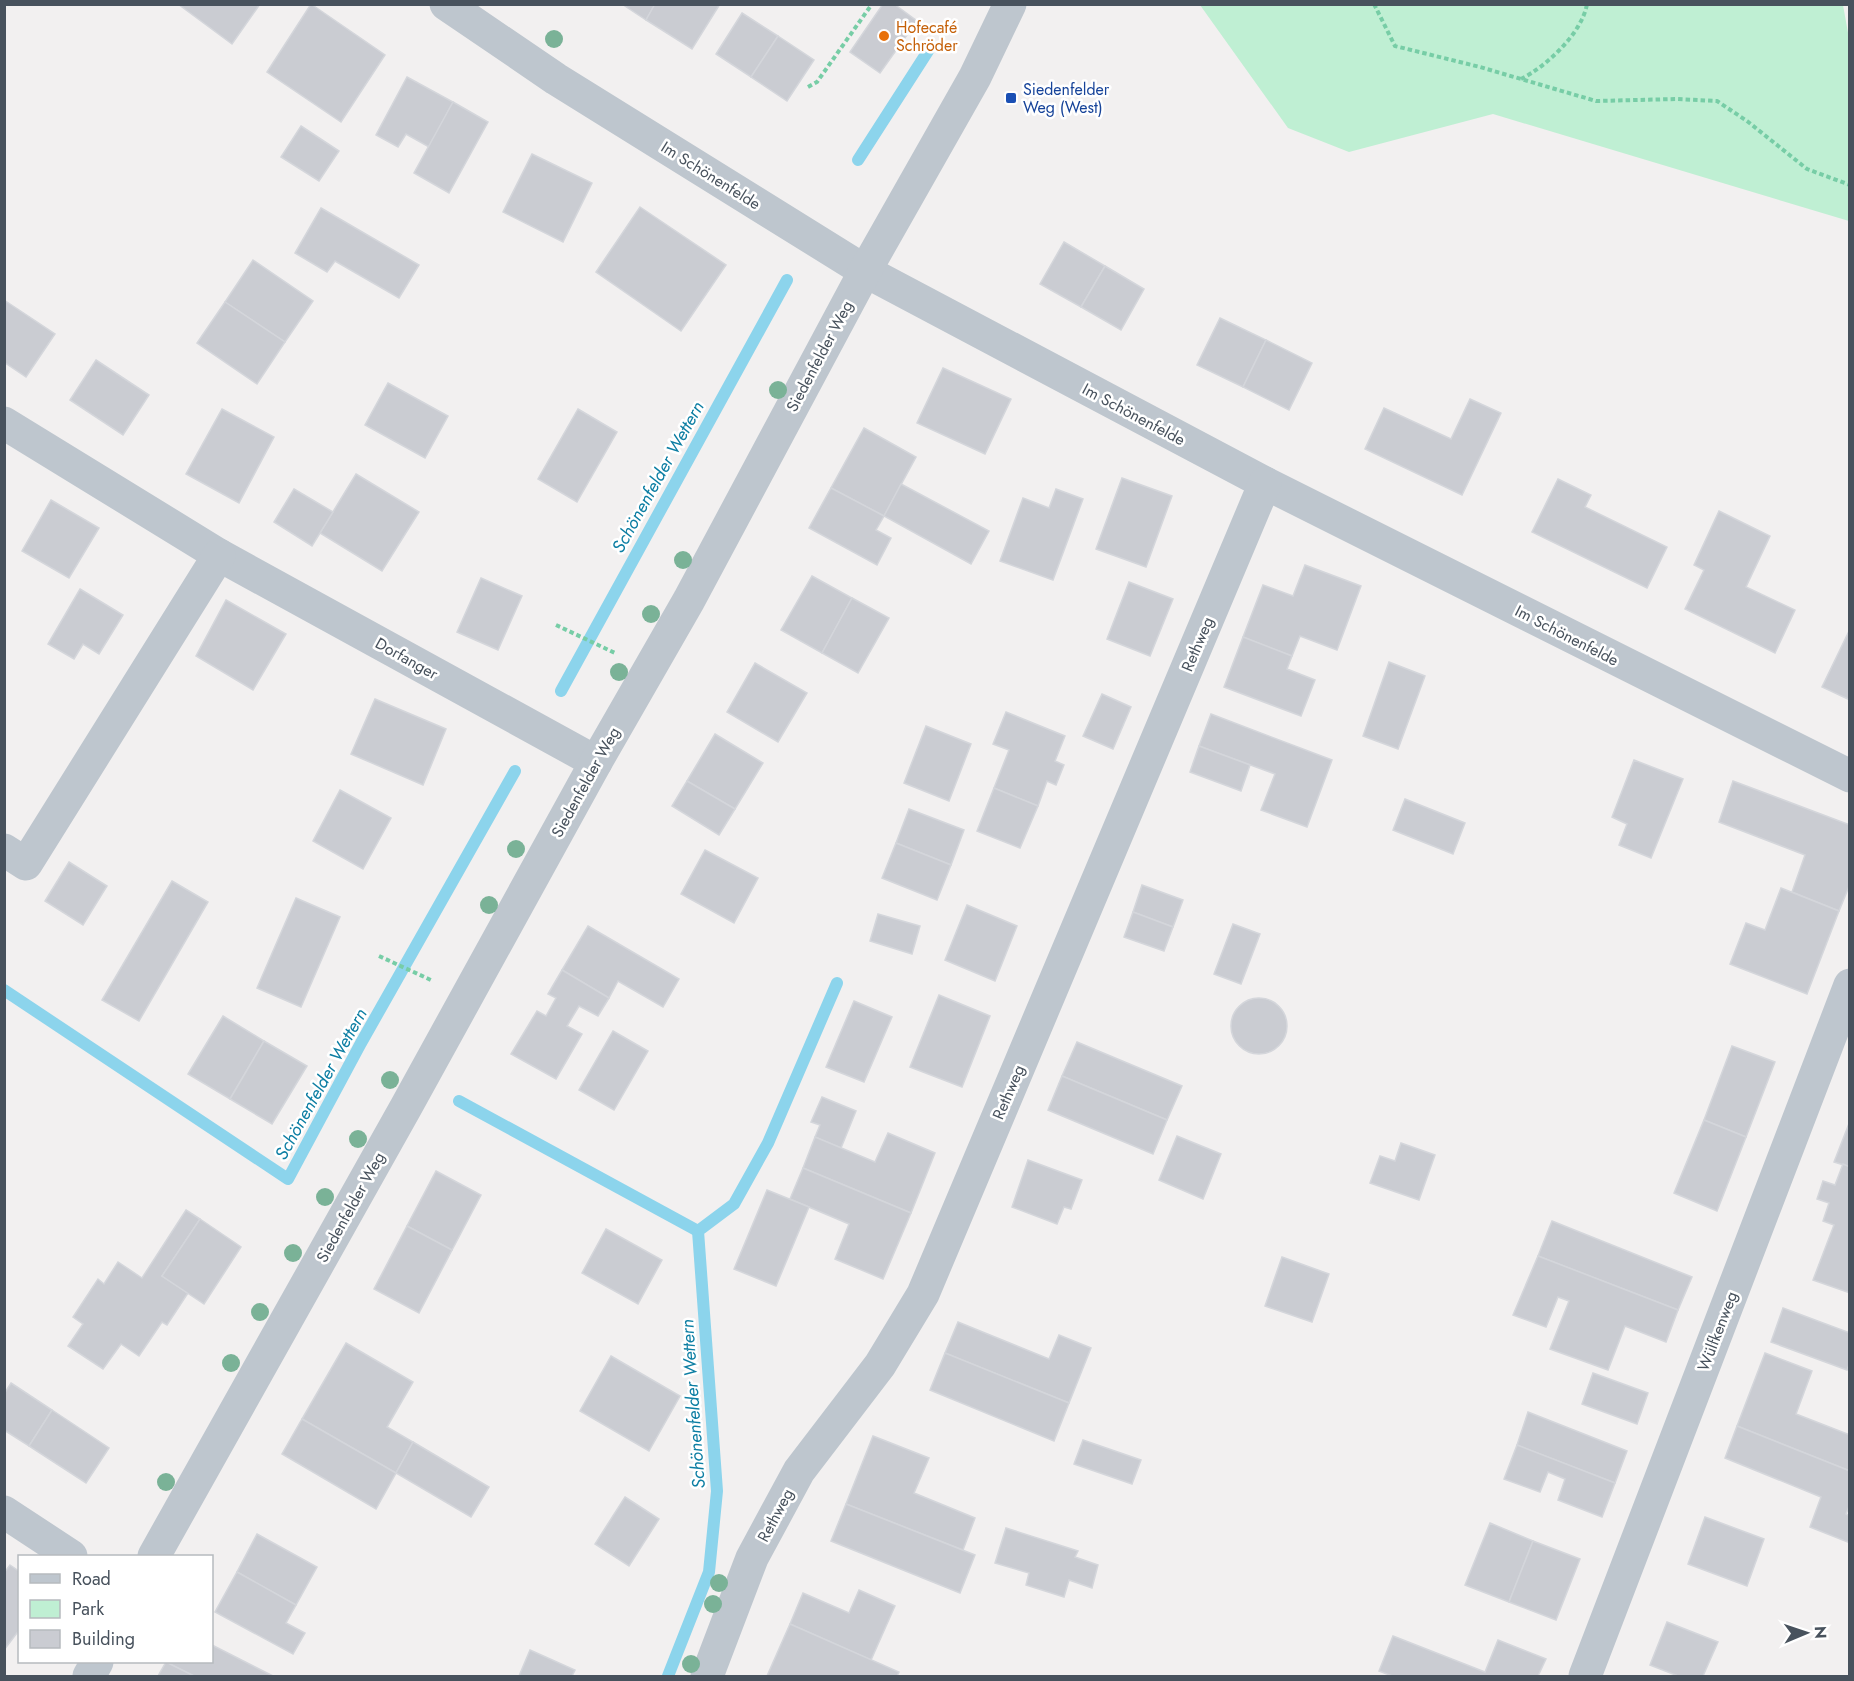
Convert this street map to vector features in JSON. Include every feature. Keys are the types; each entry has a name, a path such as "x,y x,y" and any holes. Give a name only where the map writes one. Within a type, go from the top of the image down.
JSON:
{"street":[{"name":"Im Schönenfelde","path":"446,4 556,79 865,271 1265,483 1850,776"},
{"name":"Siedenfelder Weg","path":"155,1555 596,762 689,600 865,271 975,77 1010,4"},
{"name":"Dorfanger","path":"4,423 219,555 596,762"},
{"name":"Rethweg","path":"707,1677 752,1558 799,1471 880,1365 923,1294 1265,483"},
{"path":"4,850 27,864 219,555"},
{"name":"Wülfkenweg","path":"1585,1677 1850,985"},
{"path":"4,1512 68,1555"},
{"path":"89,1677 96,1663"}],"path":[{"path":"808,87 817,82 872,4"},
{"path":"1374,4 1395,46 1596,101 1677,99 1717,101 1747,121 1807,169 1850,185"},
{"path":"1521,79 1537,71 1572,36 1587,4"},
{"path":"556,625 614,652"},
{"path":"379,956 428,979"}],"green space":[{"path":"1200,5 1843,5 1850,44 1849,221 1493,114 1349,152 1288,128"}],"building":[{"path":"178,4 260,4 232,44"},
{"path":"311,4 385,55 341,122 267,72"},
{"path":"622,4 655,4 646,20"},
{"path":"655,4 720,4 692,49 646,20"},
{"name":"Hofecafé Schröder","path":"883,4 894,4 917,21 880,73 850,52"},
{"path":"742,13 778,36 751,77 716,54"},
{"path":"778,36 814,60 787,101 751,77"},
{"path":"407,77 453,102 429,147 406,134 398,147 376,135"},
{"path":"453,102 488,122 449,193 414,173"},
{"path":"301,126 339,151 319,181 281,157"},
{"path":"532,154 592,183 563,242 503,212"},
{"path":"640,207 726,265 681,331 596,272"},
{"path":"321,208 419,265 399,298 335,261 327,272 295,253"},
{"path":"1064,242 1105,266 1081,307 1040,284"},
{"path":"253,260 313,301 285,342 225,302"},
{"path":"1105,266 1144,289 1121,330 1081,307"},
{"path":"4,300 55,334 26,377 4,362"},
{"path":"225,302 285,342 257,384 197,343"},
{"path":"1220,318 1266,340 1243,387 1197,365"},
{"path":"1266,340 1312,363 1289,410 1243,387"},
{"path":"96,360 149,395 123,435 70,400"},
{"path":"943,368 1011,399 985,454 917,423"},
{"path":"388,383 448,416 425,458 365,425"},
{"path":"1470,399 1501,413 1462,495 1365,449 1384,408 1451,439"},
{"path":"222,409 274,437 239,503 186,474"},
{"path":"578,409 617,432 577,502 538,479"},
{"path":"864,428 916,457 884,516 831,488"},
{"path":"356,474 419,512 382,571 320,533"},
{"path":"1122,478 1172,496 1146,567 1096,549"},
{"path":"1558,479 1591,495 1585,507 1667,547 1647,588 1532,532"},
{"path":"901,484 989,531 971,564 884,516"},
{"path":"831,488 884,516 876,530 891,538 877,565 809,528"},
{"path":"294,489 333,512 312,546 274,522"},
{"path":"1056,489 1083,499 1053,580 1000,561 1023,498 1049,508"},
{"path":"51,500 99,528 69,578 22,551"},
{"path":"1719,511 1770,536 1746,587 1795,610 1775,653 1685,609 1704,570 1694,565"},
{"path":"1305,565 1361,586 1337,650 1300,636 1292,656 1243,637 1263,585 1293,596"},
{"path":"812,576 852,598 822,653 781,630"},
{"path":"481,578 522,596 498,650 457,632"},
{"path":"1129,582 1173,599 1150,656 1107,639"},
{"path":"80,589 123,615 99,654 83,644 74,659 48,644"},
{"path":"852,598 889,618 858,673 822,653"},
{"path":"226,600 286,634 253,690 196,656"},
{"path":"1850,629 1850,700 1822,687"},
{"path":"1243,637 1292,656 1287,669 1315,680 1301,716 1224,687"},
{"path":"1389,662 1425,676 1398,749 1363,736"},
{"path":"755,663 807,693 778,742 727,712"},
{"path":"1102,694 1131,707 1113,749 1083,736"},
{"path":"375,699 446,729 423,785 351,754"},
{"path":"1006,712 1065,736 1055,761 1064,765 1056,785 1047,781 1038,806 994,788 1009,750 993,744"},
{"path":"1211,714 1332,760 1307,827 1261,810 1275,774 1199,746"},
{"path":"926,726 971,744 949,801 904,783"},
{"path":"715,734 763,763 735,809 687,781"},
{"path":"1199,746 1250,765 1241,791 1190,772"},
{"path":"1634,760 1683,779 1651,858 1619,845 1627,824 1612,817"},
{"path":"687,781 735,809 719,835 672,806"},
{"path":"1733,781 1850,825 1850,884 1839,911 1792,892 1805,855 1719,822"},
{"path":"994,788 1038,806 1020,848 977,831"},
{"path":"340,790 391,818 363,869 313,841"},
{"path":"1405,799 1465,823 1453,854 1393,830"},
{"path":"909,809 964,830 951,865 896,843"},
{"path":"896,843 951,865 937,900 882,878"},
{"path":"705,850 758,878 734,923 681,894"},
{"path":"69,862 107,886 83,925 45,901"},
{"path":"172,881 208,902 139,1021 102,1000"},
{"path":"1142,885 1183,900 1173,927 1133,912"},
{"path":"1781,888 1839,911 1807,994 1730,964 1746,923 1765,930"},
{"path":"296,898 340,917 301,1007 257,988"},
{"path":"967,905 1017,926 995,981 945,960"},
{"path":"1133,912 1173,927 1164,951 1124,937"},
{"path":"878,914 920,926 912,954 870,941"},
{"path":"1233,924 1260,934 1241,984 1214,974"},
{"path":"588,926 679,979 663,1007 618,981 609,998 562,970"},
{"path":"562,970 609,998 598,1016 579,1006 567,1026 582,1034 556,1079 511,1054 537,1011 546,1016 556,998 548,994"},
{"path":"939,995 990,1016 962,1087 910,1067"},
{"path":"1259,998 1274,1003 1282,1011 1287,1026 1282,1041 1274,1049 1259,1054 1244,1049 1236,1041 1231,1026 1236,1011 1244,1003"},
{"path":"854,1001 892,1017 864,1082 826,1067"},
{"path":"223,1016 264,1041 230,1099 188,1074"},
{"path":"613,1031 648,1051 614,1110 579,1090"},
{"path":"264,1041 307,1066 272,1124 230,1099"},
{"path":"1077,1042 1182,1086 1167,1120 1062,1076"},
{"path":"1732,1046 1775,1062 1746,1137 1704,1120"},
{"path":"1062,1076 1167,1120 1153,1154 1048,1110"},
{"path":"822,1097 856,1111 841,1148 815,1137 820,1125 811,1122"},
{"path":"1704,1120 1746,1137 1717,1211 1674,1193"},
{"path":"1850,1121 1850,1167 1834,1162"},
{"path":"888,1133 935,1153 911,1213 803,1168 815,1137 875,1162"},
{"path":"1177,1136 1221,1154 1203,1199 1159,1180"},
{"path":"1401,1143 1435,1155 1419,1200 1370,1183 1380,1156 1395,1161"},
{"path":"1028,1160 1082,1180 1071,1209 1064,1207 1057,1224 1012,1207"},
{"path":"1843,1164 1850,1167 1850,1293 1813,1280 1834,1225 1823,1221 1829,1203 1817,1199 1823,1181 1835,1185"},
{"path":"803,1168 911,1213 883,1279 835,1259 849,1224 790,1199"},
{"path":"436,1171 481,1195 452,1250 407,1226"},
{"path":"767,1190 809,1207 776,1286 734,1269"},
{"path":"186,1210 200,1219 162,1276 188,1293 167,1325 162,1322 139,1356 121,1344 103,1369 68,1346 83,1324 73,1317 98,1279 104,1284 118,1262 142,1278"},
{"path":"200,1219 241,1247 204,1304 162,1276"},
{"path":"1552,1221 1692,1277 1678,1310 1538,1256"},
{"path":"407,1226 452,1250 419,1313 374,1289"},
{"path":"606,1229 662,1260 638,1304 582,1273"},
{"path":"1538,1256 1678,1310 1666,1342 1625,1326 1608,1370 1550,1349 1569,1301 1558,1297 1546,1327 1513,1315"},
{"path":"1282,1257 1329,1274 1312,1322 1265,1306"},
{"path":"1783,1308 1850,1333 1850,1362 1847,1370 1771,1342"},
{"path":"958,1322 1049,1359 1059,1335 1091,1348 1069,1403 945,1353"},
{"path":"346,1343 413,1382 387,1427 413,1442 396,1473 302,1419"},
{"path":"945,1353 1069,1403 1054,1441 930,1390"},
{"path":"1765,1353 1812,1371 1796,1414 1850,1435 1850,1471 1737,1426"},
{"path":"611,1356 680,1396 649,1451 580,1411"},
{"path":"1593,1373 1648,1393 1637,1424 1582,1404"},
{"path":"11,1383 52,1410 29,1446 4,1430 4,1394"},
{"path":"52,1410 109,1448 86,1483 29,1446"},
{"path":"1528,1412 1627,1451 1615,1483 1517,1445"},
{"path":"302,1419 396,1473 376,1509 282,1454"},
{"path":"1737,1426 1850,1471 1850,1504 1846,1514 1850,1516 1850,1543 1810,1527 1821,1497 1725,1458"},
{"path":"873,1436 929,1458 914,1493 975,1518 963,1550 846,1504"},
{"path":"1083,1440 1141,1460 1132,1484 1074,1464"},
{"path":"413,1442 489,1487 471,1517 396,1473"},
{"path":"1517,1445 1615,1483 1602,1517 1558,1500 1565,1479 1548,1472 1540,1492 1504,1479"},
{"path":"625,1497 659,1519 629,1566 595,1544"},
{"path":"846,1504 975,1555 960,1593 831,1541"},
{"path":"1705,1517 1764,1539 1747,1586 1688,1564"},
{"path":"1490,1523 1533,1541 1509,1602 1465,1585"},
{"path":"1006,1528 1078,1551 1075,1557 1098,1565 1092,1588 1069,1580 1064,1597 1026,1585 1029,1573 995,1563"},
{"path":"257,1534 317,1567 296,1605 237,1572"},
{"path":"1533,1541 1580,1559 1556,1620 1509,1602"},
{"path":"10,1565 18,1571 18,1632 4,1650 4,1573"},
{"path":"237,1572 296,1605 286,1623 305,1633 293,1654 215,1612"},
{"path":"859,1590 895,1606 871,1660 790,1624 803,1593 849,1613"},
{"path":"1667,1622 1718,1642 1703,1676 1678,1676 1650,1665"},
{"path":"790,1624 899,1672 897,1676 767,1676"},
{"path":"1393,1636 1485,1672 1498,1640 1546,1659 1538,1676 1392,1676 1379,1671"},
{"path":"213,1646 273,1676 194,1676 168,1663 213,1663"},
{"path":"530,1650 575,1670 572,1676 519,1676"},
{"path":"165,1663 168,1663 194,1676 158,1676"}],"waterway":[{"name":"Schönenfelder Wettern","path":"858,160 928,51"},
{"name":"Schönenfelder Wettern","path":"561,691 787,280"},
{"name":"Schönenfelder Wettern","path":"4,990 288,1179 361,1043 515,771"},
{"name":"Schönenfelder Wettern","path":"668,1676 709,1572 717,1491 698,1231 734,1204 768,1143 837,983"},
{"path":"459,1101 698,1231"}],"place":[{"name":"Hofecafé Schröder","path":"884,36"},
{"name":"Siedenfelder Weg (West)","path":"1011,98"}]}
